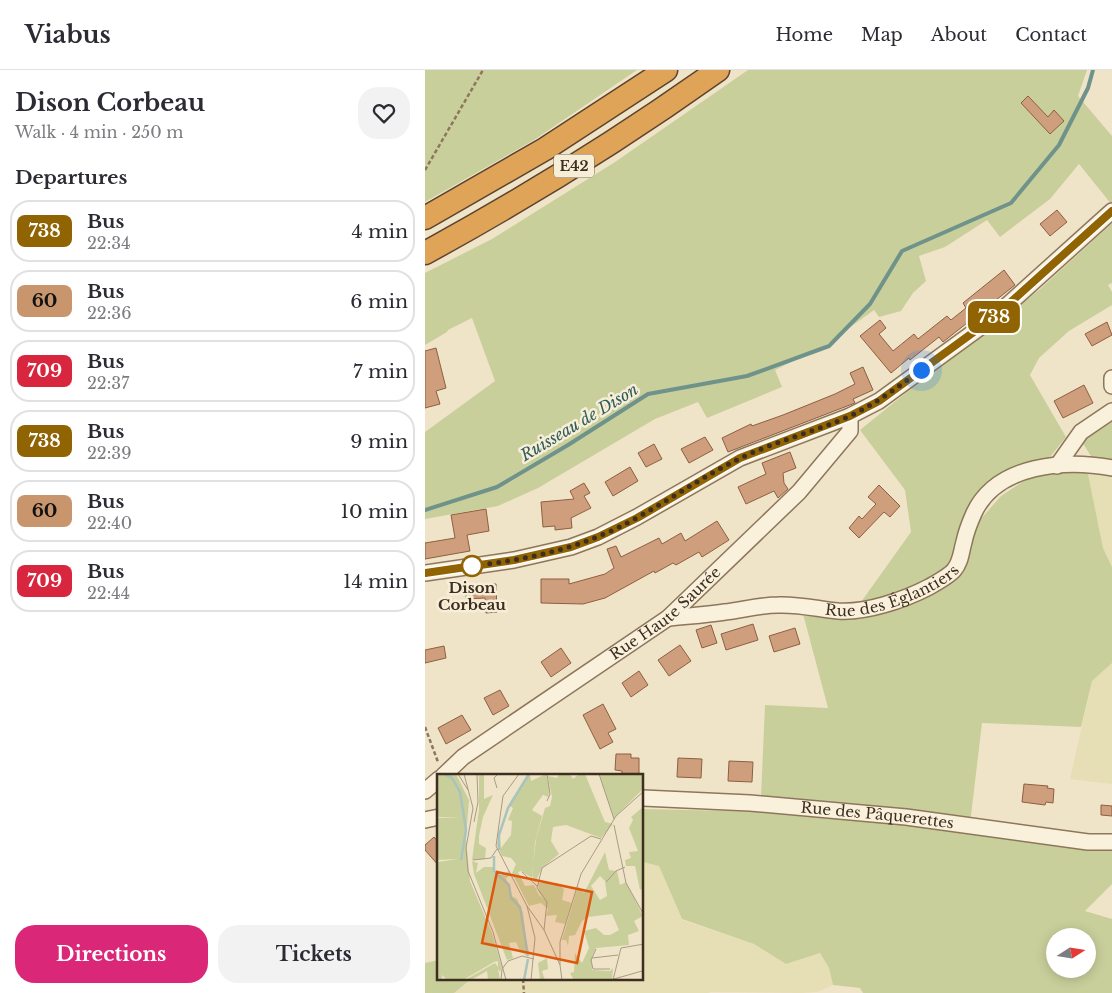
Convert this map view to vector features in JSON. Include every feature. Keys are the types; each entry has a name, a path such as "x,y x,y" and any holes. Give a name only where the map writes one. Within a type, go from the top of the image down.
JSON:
{"highway":[{"name":"E42","path":"425,218 545,149 666,70"},
{"name":"E42","path":"425,253 561,174 655,114 718,70"}],"street":[{"path":"425,573 514,560 571,547 598,537 637,518 740,458 850,416 879,401 993,318 1112,211"},
{"path":"1112,378 1112,386"},
{"path":"1057,466 1081,432 1112,411"},
{"name":"Rue Haute Saurée","path":"440,774 668,618 799,492 850,431 850,416"},
{"name":"Rue des Églantiers","path":"668,618 777,605 809,606 839,611 869,610 929,587 953,571 960,559 975,512 984,498 997,486 1015,475 1041,466 1074,463 1112,468"},
{"name":"Rue Haute Saurée","path":"425,791 437,777"},
{"name":"Rue des Pâquerettes","path":"644,798 750,803 906,818 1089,842 1112,842"}],"path":[{"path":"425,170 483,70"},
{"path":"425,727 440,774"},
{"path":"523,980 524,993"}],"shaded area":[{"path":"1088,474 1112,476 1112,567 1103,548"},
{"path":"1112,663 1112,784 1070,779 1092,681"},
{"path":"644,861 659,866 682,920 754,944 786,964 820,953 829,968 833,985 817,992 802,993 454,993 470,980 644,980"}],"green space":[{"path":"425,70 637,70 534,140 425,202"},
{"path":"748,70 1087,70 1078,96 1112,136 1112,205 1079,164 1050,199 1000,237 987,220 945,247 919,256 926,281 913,293 901,311 879,317 874,310 826,345 775,370 782,387 707,418 698,402 655,419 538,488 498,506 425,519 425,432 495,381 472,318 448,330 425,345 425,273 492,239 615,162"},
{"path":"1112,223 1112,283 1108,285 1112,292 1112,305 1069,331 1039,358 1030,375 1066,437 1050,457 1022,469 996,484 954,565 932,583 856,609 911,532 905,490 860,430 1039,290"},
{"path":"1112,420 1112,465 1094,461 1082,442"},
{"path":"1072,469 1088,474 1103,548 1112,567 1112,663 1092,681 1081,727 982,723 970,824 761,797 765,705 828,708 802,610 860,617 952,581 978,522 1001,496 1033,475"},
{"path":"644,809 775,812 1112,846 1112,884 1085,911 1112,919 1112,993 863,993 860,988 833,985 829,968 820,953 786,964 754,944 682,919 659,866 644,862"},
{"path":"437,960 437,980 470,980 454,993 425,993 425,963"}],"building":[{"path":"1028,96 1048,117 1054,110 1064,121 1050,134 1021,103"},
{"path":"1057,210 1067,222 1050,236 1040,224"},
{"path":"1004,270 1015,285 943,342 939,337 891,373 860,336 880,320 886,328 879,334 893,351 914,334 918,339 947,316 951,320 966,308 963,303"},
{"path":"1107,322 1112,335 1092,346 1085,334"},
{"path":"436,348 446,388 436,391 440,404 425,408 425,351"},
{"path":"863,367 873,390 853,399 855,403 728,452 722,438 751,424 752,426 783,415 855,384 850,373"},
{"path":"1084,385 1093,403 1063,418 1054,401"},
{"path":"705,437 713,450 689,463 681,449"},
{"path":"654,444 662,459 646,467 638,453"},
{"path":"790,452 796,468 783,473 784,483 788,489 778,498 774,491 746,504 738,487 766,474 762,463"},
{"path":"630,467 638,481 613,496 605,482"},
{"path":"584,483 590,493 584,496 591,508 571,518 572,528 555,530 555,526 543,527 541,502 574,499 570,491"},
{"path":"879,485 900,506 890,517 884,512 859,538 849,528 859,516 862,519 876,504 868,497"},
{"path":"486,509 489,531 467,535 470,551 425,559 425,543 455,538 451,515"},
{"path":"717,521 729,540 702,557 699,552 676,565 673,563 655,573 654,571 605,598 583,604 541,603 541,579 569,579 569,584 605,574 614,568 607,549 616,546 621,557 659,538 662,544 681,533 685,541"},
{"path":"496,584 497,612 486,613 485,598 466,599 466,585"},
{"path":"753,624 758,640 726,650 721,634"},
{"path":"711,625 717,643 702,648 696,630"},
{"path":"795,628 800,644 774,652 769,636"},
{"path":"680,645 691,661 669,676 658,660"},
{"path":"444,646 446,658 425,663 425,650"},
{"path":"561,648 571,663 551,677 541,662"},
{"path":"639,671 648,685 631,697 622,683"},
{"path":"500,690 509,706 493,715 484,698"},
{"path":"603,704 616,729 608,733 613,742 600,749 583,715"},
{"path":"462,715 471,730 446,744 438,728"},
{"path":"616,754 631,754 631,758 639,758 639,774 622,774 622,771 615,770"},
{"path":"678,758 702,759 701,778 677,777"},
{"path":"729,761 753,762 752,782 728,781"},
{"path":"1024,784 1048,786 1047,788 1054,789 1053,803 1046,802 1045,805 1022,802"},
{"path":"1101,805 1112,806 1112,816 1101,815"},
{"path":"434,837 437,841 437,864 425,850 425,845"}],"waterway":[{"name":"Ruisseau de Dison","path":"425,510 497,487 648,394 747,376 829,346 870,304 902,251 1011,203 1059,145 1088,88 1093,70"}],"bus line":[{"name":"738","path":"425,573 514,560 571,547 598,537 637,518 740,458 850,416 879,401 993,318 1112,211"}],"place":[{"name":"Dison Corbeau","path":"472,566"}],"route":[{"path":"472,566 514,560 571,547 598,537 637,518 740,458 850,416 879,401 921,370"}]}
